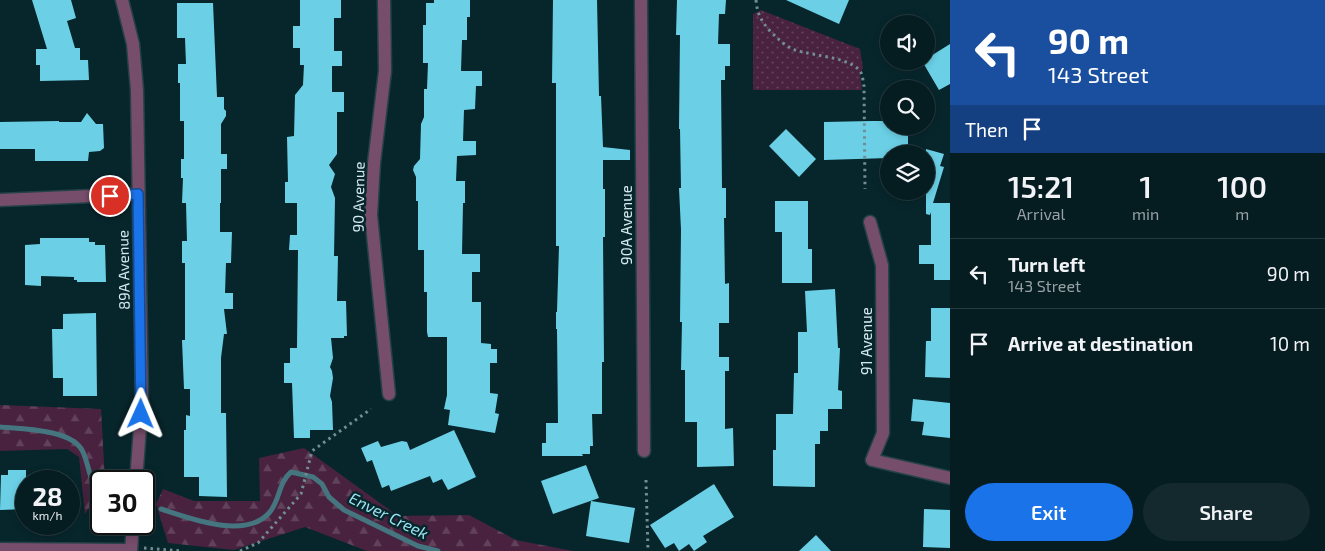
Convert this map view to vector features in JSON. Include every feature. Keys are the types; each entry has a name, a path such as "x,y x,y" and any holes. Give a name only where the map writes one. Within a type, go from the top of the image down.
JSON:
{"street":[{"name":"89A Avenue","path":"122,0 133,44 137,90 142,401 137,470"},
{"name":"90 Avenue","path":"384,0 385,71 374,163 371,215 390,394"},
{"name":"90A Avenue","path":"641,0 644,450"},
{"path":"0,200 138,194"},
{"name":"91 Avenue","path":"870,222 882,265 883,433 872,460 950,478"},
{"path":"0,549 131,550 132,535"}],"path":[{"path":"756,0 758,14 764,24 786,46 813,55 845,61 855,66 862,74 864,86 865,189"},
{"path":"240,551 258,544 301,494 310,455 316,447 371,409"},
{"path":"646,480 648,551"},
{"path":"131,550 147,547 183,551"}],"green space":[{"path":"761,10 860,49 863,68 860,74 862,90 753,90 753,14"},
{"path":"0,405 101,409 104,470 90,470 90,506 85,514 79,457 67,449 0,451"},
{"path":"304,448 398,516 469,515 516,540 573,551 367,551 305,527 234,550 168,543 156,504 163,489 194,501 260,501 259,458"}],"building":[{"path":"32,0 71,0 76,18 67,21 75,48 80,48 80,60 88,60 89,80 40,81 40,65 36,65 36,49 47,49"},
{"path":"300,0 341,0 341,18 334,18 334,51 342,51 342,66 332,66 332,92 344,92 344,112 337,112 337,154 329,165 335,174 331,187 335,198 334,256 338,256 337,301 346,301 347,336 344,336 344,338 331,338 333,358 330,367 333,378 330,396 333,430 310,430 310,438 294,438 292,383 284,383 284,363 290,363 290,348 297,348 298,250 289,250 290,235 297,235 297,203 285,203 285,182 288,182 287,137 294,136 295,95 303,85 304,65 300,65 300,48 293,48 293,26 300,26"},
{"path":"434,0 470,0 470,17 467,17 467,40 462,40 461,71 482,71 482,86 476,86 475,109 464,110 463,141 476,141 476,155 457,156 456,181 465,181 462,254 480,254 480,272 472,272 472,302 481,302 481,343 491,344 491,349 497,349 497,363 490,363 490,393 498,394 495,413 499,414 495,433 448,425 450,410 444,409 447,395 447,337 428,337 427,332 427,292 424,292 424,250 418,250 418,201 416,201 416,177 413,170 420,159 421,124 424,117 424,89 427,89 428,63 423,63 423,25 426,25 426,3 434,3"},
{"path":"553,0 597,0 599,96 601,96 603,147 630,150 630,160 603,160 605,237 603,237 604,362 602,362 602,414 592,414 593,446 590,446 590,454 582,454 583,456 542,456 542,443 546,443 546,423 558,423 556,312 559,246 556,246 556,83 552,83"},
{"path":"677,0 726,0 725,14 719,14 718,44 730,44 730,66 725,66 725,80 721,80 722,188 726,188 726,218 724,218 725,284 729,283 729,323 719,323 719,357 729,357 729,371 725,371 725,429 733,428 734,466 697,467 697,422 685,422 685,370 681,370 682,322 680,322 680,35 676,35"},
{"path":"786,0 849,0 839,24"},
{"path":"177,3 213,3 217,97 224,97 224,109 226,111 226,116 221,124 221,154 227,154 227,169 221,169 220,232 232,232 231,263 226,263 225,293 233,293 233,309 224,309 227,334 224,334 221,358 221,413 226,413 227,497 199,496 199,477 184,477 184,430 186,430 186,415 190,416 190,389 184,389 182,340 185,340 185,263 182,263 182,241 187,241 186,203 182,203 183,178 181,178 181,159 184,159 184,121 180,121 178,64 186,64 185,38 177,38"},
{"path":"950,44 950,84 939,90 935,80 927,70 935,70 935,53"},
{"path":"87,113 96,124 103,124 104,148 100,151 89,152 88,161 35,161 35,149 0,149 0,122 81,122"},
{"path":"880,121 880,135 908,135 908,145 880,145 880,158 824,160 824,122"},
{"path":"786,129 816,159 799,177 769,146"},
{"path":"935,152 944,154 940,166 944,167 935,196"},
{"path":"926,200 934,200 933,203 950,203 950,280 934,280 934,264 919,264 919,245 931,245 931,212 930,215 926,214"},
{"path":"775,201 808,201 808,249 812,249 812,283 782,283 782,232 775,232"},
{"path":"40,238 89,238 89,242 95,242 95,245 105,245 106,282 77,282 77,280 74,280 74,277 41,276 41,286 25,285 25,245 40,244"},
{"path":"835,289 838,348 840,348 838,390 842,391 842,409 828,409 828,431 820,431 820,444 815,444 815,487 773,486 776,414 793,414 794,373 798,373 798,332 807,332 805,291"},
{"path":"931,308 950,308 950,378 925,377 926,341 931,341"},
{"path":"96,313 97,396 63,396 63,378 53,378 52,329 63,329 63,314"},
{"path":"913,399 950,403 950,438 922,435 924,422 911,421"},
{"path":"454,430 476,477 448,490 442,479 433,483 430,476 391,491 389,485 382,488 372,460 367,462 361,448 378,441 381,447 402,441 407,442 410,450"},
{"path":"586,465 599,498 553,514 541,481"},
{"path":"8,470 15,470 15,509 0,510 1,475 8,475"},
{"path":"714,484 734,517 703,536 707,542 694,551 689,544 679,551 674,543 665,548 650,525"},
{"path":"591,501 635,508 629,543 586,536"},
{"path":"924,509 950,510 950,548 923,547"},
{"path":"816,535 831,551 799,551"}],"waterway":[{"name":"Enver Creek","path":"0,427 46,432 69,439 77,444 83,452 90,474"},
{"name":"Enver Creek","path":"161,509 201,521 232,526 246,525 259,521 269,513 284,481 291,472 313,477 322,484 329,497 344,510 418,546 438,551"}],"route":[{"path":"110,196 138,194 141,414"}]}
